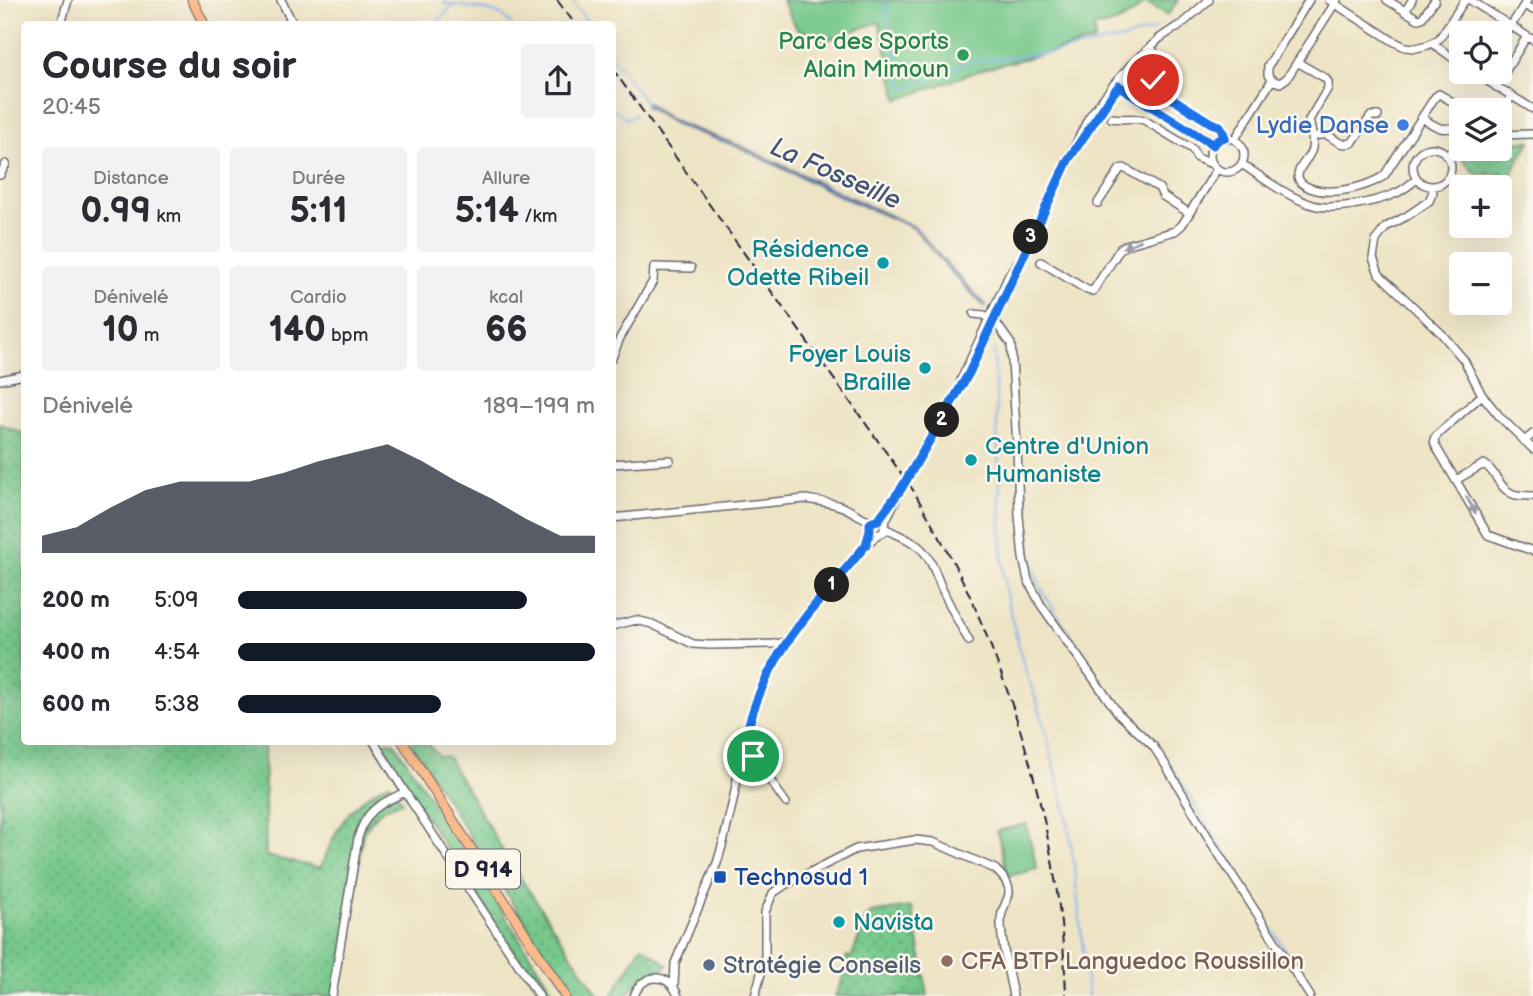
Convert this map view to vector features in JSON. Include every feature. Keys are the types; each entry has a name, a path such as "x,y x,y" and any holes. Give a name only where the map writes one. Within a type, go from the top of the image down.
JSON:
{"main road":[{"path":"192,0 202,21"},
{"name":"D 914","path":"404,745 565,996"}],"street":[{"path":"62,21 68,0"},
{"path":"281,0 292,21"},
{"path":"661,978 676,962 720,853 746,732 753,707 772,665 819,599 866,545 969,373 990,323 1089,117 1143,53 1209,0"},
{"path":"1309,0 1268,66 1268,75 1272,80 1280,83 1283,81 1333,1 1405,47 1416,48 1438,40 1467,0 1503,21"},
{"path":"1387,0 1415,18 1422,18 1435,0"},
{"path":"1405,12 1412,0"},
{"path":"1512,24 1525,2 1533,10"},
{"path":"1496,87 1530,38 1512,27"},
{"path":"1432,43 1449,55"},
{"path":"1297,62 1328,82 1328,88 1309,120 1313,137 1312,150 1298,178 1301,184 1313,189 1340,191 1377,181 1384,176 1435,97 1439,94 1449,100"},
{"path":"1147,68 1160,91 1220,126 1225,137"},
{"path":"1236,139 1272,80"},
{"path":"1117,84 1213,145"},
{"path":"1491,84 1533,109"},
{"path":"1313,137 1323,134 1338,143 1352,143 1371,117 1378,116"},
{"path":"1111,117 1144,120 1192,149 1199,159 1215,167 1228,172 1242,164 1245,155 1236,139 1220,138 1213,145 1209,154 1215,167"},
{"path":"1422,118 1440,129 1449,129"},
{"path":"1512,135 1533,134"},
{"path":"1405,145 1419,153"},
{"path":"1434,149 1446,155 1450,161 1450,173 1442,183 1432,186 1417,179 1413,164 1419,153 1434,149"},
{"path":"0,175 6,164"},
{"path":"1242,164 1299,200 1325,207 1390,196 1417,179"},
{"path":"1041,262 1093,291 1120,249 1132,242 1175,231 1182,225 1215,167"},
{"path":"1098,203 1120,169 1124,168 1159,188 1163,195 1189,214"},
{"path":"1432,186 1433,192 1429,201 1386,227 1376,240 1373,258 1379,274 1431,322 1464,360 1482,395 1533,449"},
{"path":"616,336 653,281 654,267 691,268"},
{"path":"974,314 985,315 1011,344 1018,516 1028,579 1041,605 1107,699 1153,746 1310,996"},
{"path":"0,380 21,376"},
{"path":"1482,395 1437,433 1435,446 1488,535 1533,551"},
{"path":"1524,441 1533,434"},
{"path":"616,464 670,460"},
{"path":"1457,480 1484,464 1510,493 1533,496"},
{"path":"616,518 805,499 843,507 877,528 922,549 969,641"},
{"path":"616,625 636,620 652,624 693,644 786,642"},
{"path":"376,745 539,996"},
{"path":"743,751 753,756 786,803"},
{"path":"332,996 362,823 379,805 405,792"},
{"path":"755,996 765,959 765,912 773,893 856,849 915,840 933,842 995,869 1002,876 1009,892 1002,910 1001,927 1013,996"},
{"path":"676,962 678,993"},
{"path":"634,996 640,984 653,978 668,981 678,993"}],"green space":[{"name":"Parc des Sports Alain Mimoun","path":"782,0 1178,0 1168,15 1145,2 1122,20 1094,27 1095,41 983,69 898,100 879,22 824,41 797,29"},
{"path":"1530,141 1510,175 1475,173 1464,161 1512,161 1512,142"},
{"path":"0,424 21,433 21,745 264,745 266,856 320,868 339,828 364,798 390,783 402,802 379,813 363,833 337,996 0,996"},
{"path":"380,745 396,745 556,996 543,996"},
{"path":"412,745 429,745 439,756 447,756 506,856 599,996 572,996"},
{"path":"1026,824 1037,869 1008,876 997,831"},
{"path":"912,907 928,996 835,996 848,967 843,965 847,956 851,958 866,919 871,913"},
{"path":"642,946 668,965 636,983 628,996 612,996"}],"water":[{"path":"648,103 675,122 741,146 915,227 985,307 950,271 914,228 736,146 676,125 647,108 645,104"}],"waterway":[{"path":"571,0 587,21"},
{"path":"884,0 904,89 971,61 1052,53 1122,39 1155,29"},
{"name":"La Fosseille","path":"444,3 491,11 502,15 508,21"},
{"path":"438,21 454,5"},
{"path":"616,62 647,104"},
{"name":"La Fosseille","path":"616,111 627,119 635,115"},
{"path":"994,349 1006,594 1067,816 1088,996"},
{"path":"1028,527 1032,562 1040,586 1108,693"},
{"path":"1115,703 1133,722"},
{"path":"1145,734 1159,747 1314,996"}],"railway":[{"path":"557,0 573,21"},
{"path":"616,74 913,490 959,574 1010,698 1038,795 1057,895 1066,996"}],"place":[{"name":"Parc des Sports Alain Mimoun","path":"963,55"},
{"name":"Lydie Danse","path":"1403,125"},
{"name":"Résidence Odette Ribeil","path":"883,263"},
{"name":"Foyer Louis Braille","path":"925,368"},
{"name":"Centre d'Union Humaniste","path":"971,460"},
{"name":"Technosud 1","path":"720,877"},
{"name":"Navista","path":"839,922"},
{"name":"CFA BTP Languedoc Roussillon","path":"947,961"},
{"name":"Stratégie Conseils","path":"709,965"}],"route":[{"path":"753,756 743,751 746,732 753,707 772,665 802,620 866,545 870,524 878,520 919,459 991,329 1068,160 1114,92 1119,86 1213,145 1225,137 1220,126 1160,91 1153,80"}]}
